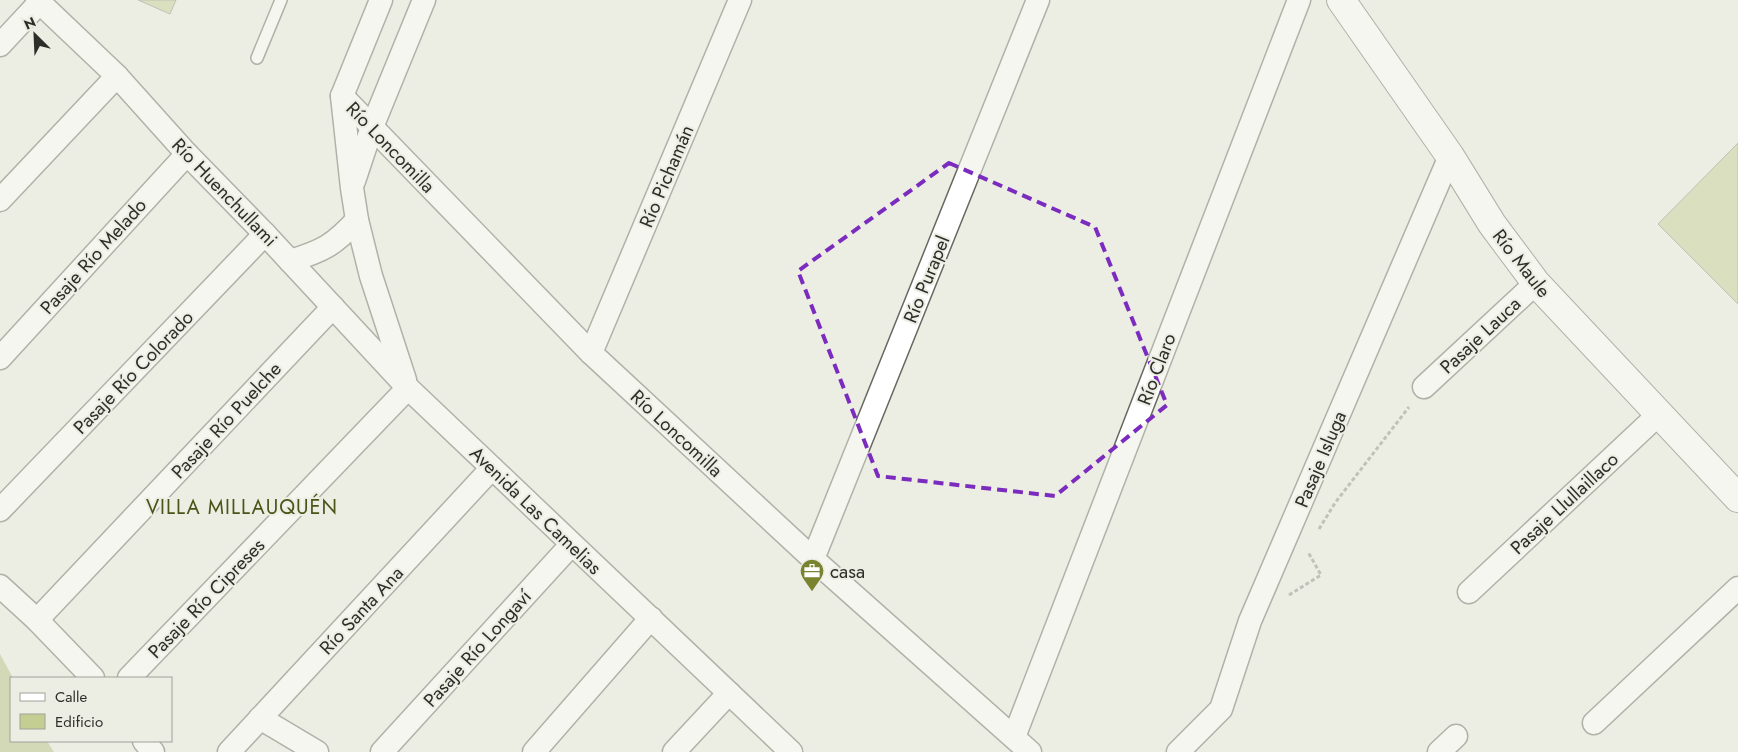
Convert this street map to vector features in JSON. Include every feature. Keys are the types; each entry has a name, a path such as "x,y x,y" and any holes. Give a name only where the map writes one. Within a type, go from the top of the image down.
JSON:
{"street":[{"name":"Avenida Las Camelias","path":"381,0 342,96 357,220 372,276 408,388 571,545 791,752"},
{"name":"Avenida Las Camelias","path":"352,188 372,128 424,0"},
{"name":"Río Pichamán","path":"591,353 740,0"},
{"name":"Río Purapel","path":"813,559 1038,0"},
{"name":"Río Claro","path":"1022,745 1299,0"},
{"name":"Río Maule","path":"1341,0 1450,156 1492,224 1536,283 1738,498"},
{"path":"0,45 39,1"},
{"name":"Río Huenchullami","path":"39,1 117,76 187,154 265,234 408,388"},
{"path":"0,200 117,76"},
{"name":"Río Loncomilla","path":"342,96 591,353 813,559 1022,745"},
{"name":"Pasaje Río Melado","path":"0,358 187,154"},
{"name":"Pasaje Isluga","path":"1178,752 1221,709 1250,621 1450,156"},
{"path":"290,261 328,246 341,237 357,220"},
{"name":"Pasaje Río Colorado","path":"0,510 265,234"},
{"name":"Pasaje Lauca","path":"1424,387 1536,283"},
{"name":"Pasaje Río Puelche","path":"37,620 333,306"},
{"name":"Pasaje Río Cipreses","path":"130,677 408,388"},
{"name":"Pasaje Llullaillaco","path":"1469,592 1659,414"},
{"name":"Río Santa Ana","path":"229,752 492,468"},
{"name":"Pasaje Río Longaví","path":"382,752 571,545"},
{"path":"0,586 37,620 92,677"},
{"path":"1594,723 1738,588"},
{"path":"534,752 650,618"},
{"path":"674,752 729,693"},
{"path":"260,718 317,752"},
{"path":"1439,752 1456,736"},
{"path":"145,742 153,752"}],"lane":[{"path":"257,58 281,0"}],"path":[{"path":"1315,535 1335,503 1424,387"},
{"path":"1250,621 1321,574 1305,547"}],"highlighted area":[{"path":"949,163 1095,227 1167,405 1055,496 878,476 798,271"}],"green space":[{"path":"0,654 12,677 10,677 10,742 48,742 54,752 0,752"}],"building":[{"path":"138,0 176,0 170,14"},
{"path":"1738,143 1738,304 1658,224"}],"place":[{"name":"casa","path":"812,592"}],"district":[{"name":"VILLA MILLAUQUÉN","path":"242,507"}]}
